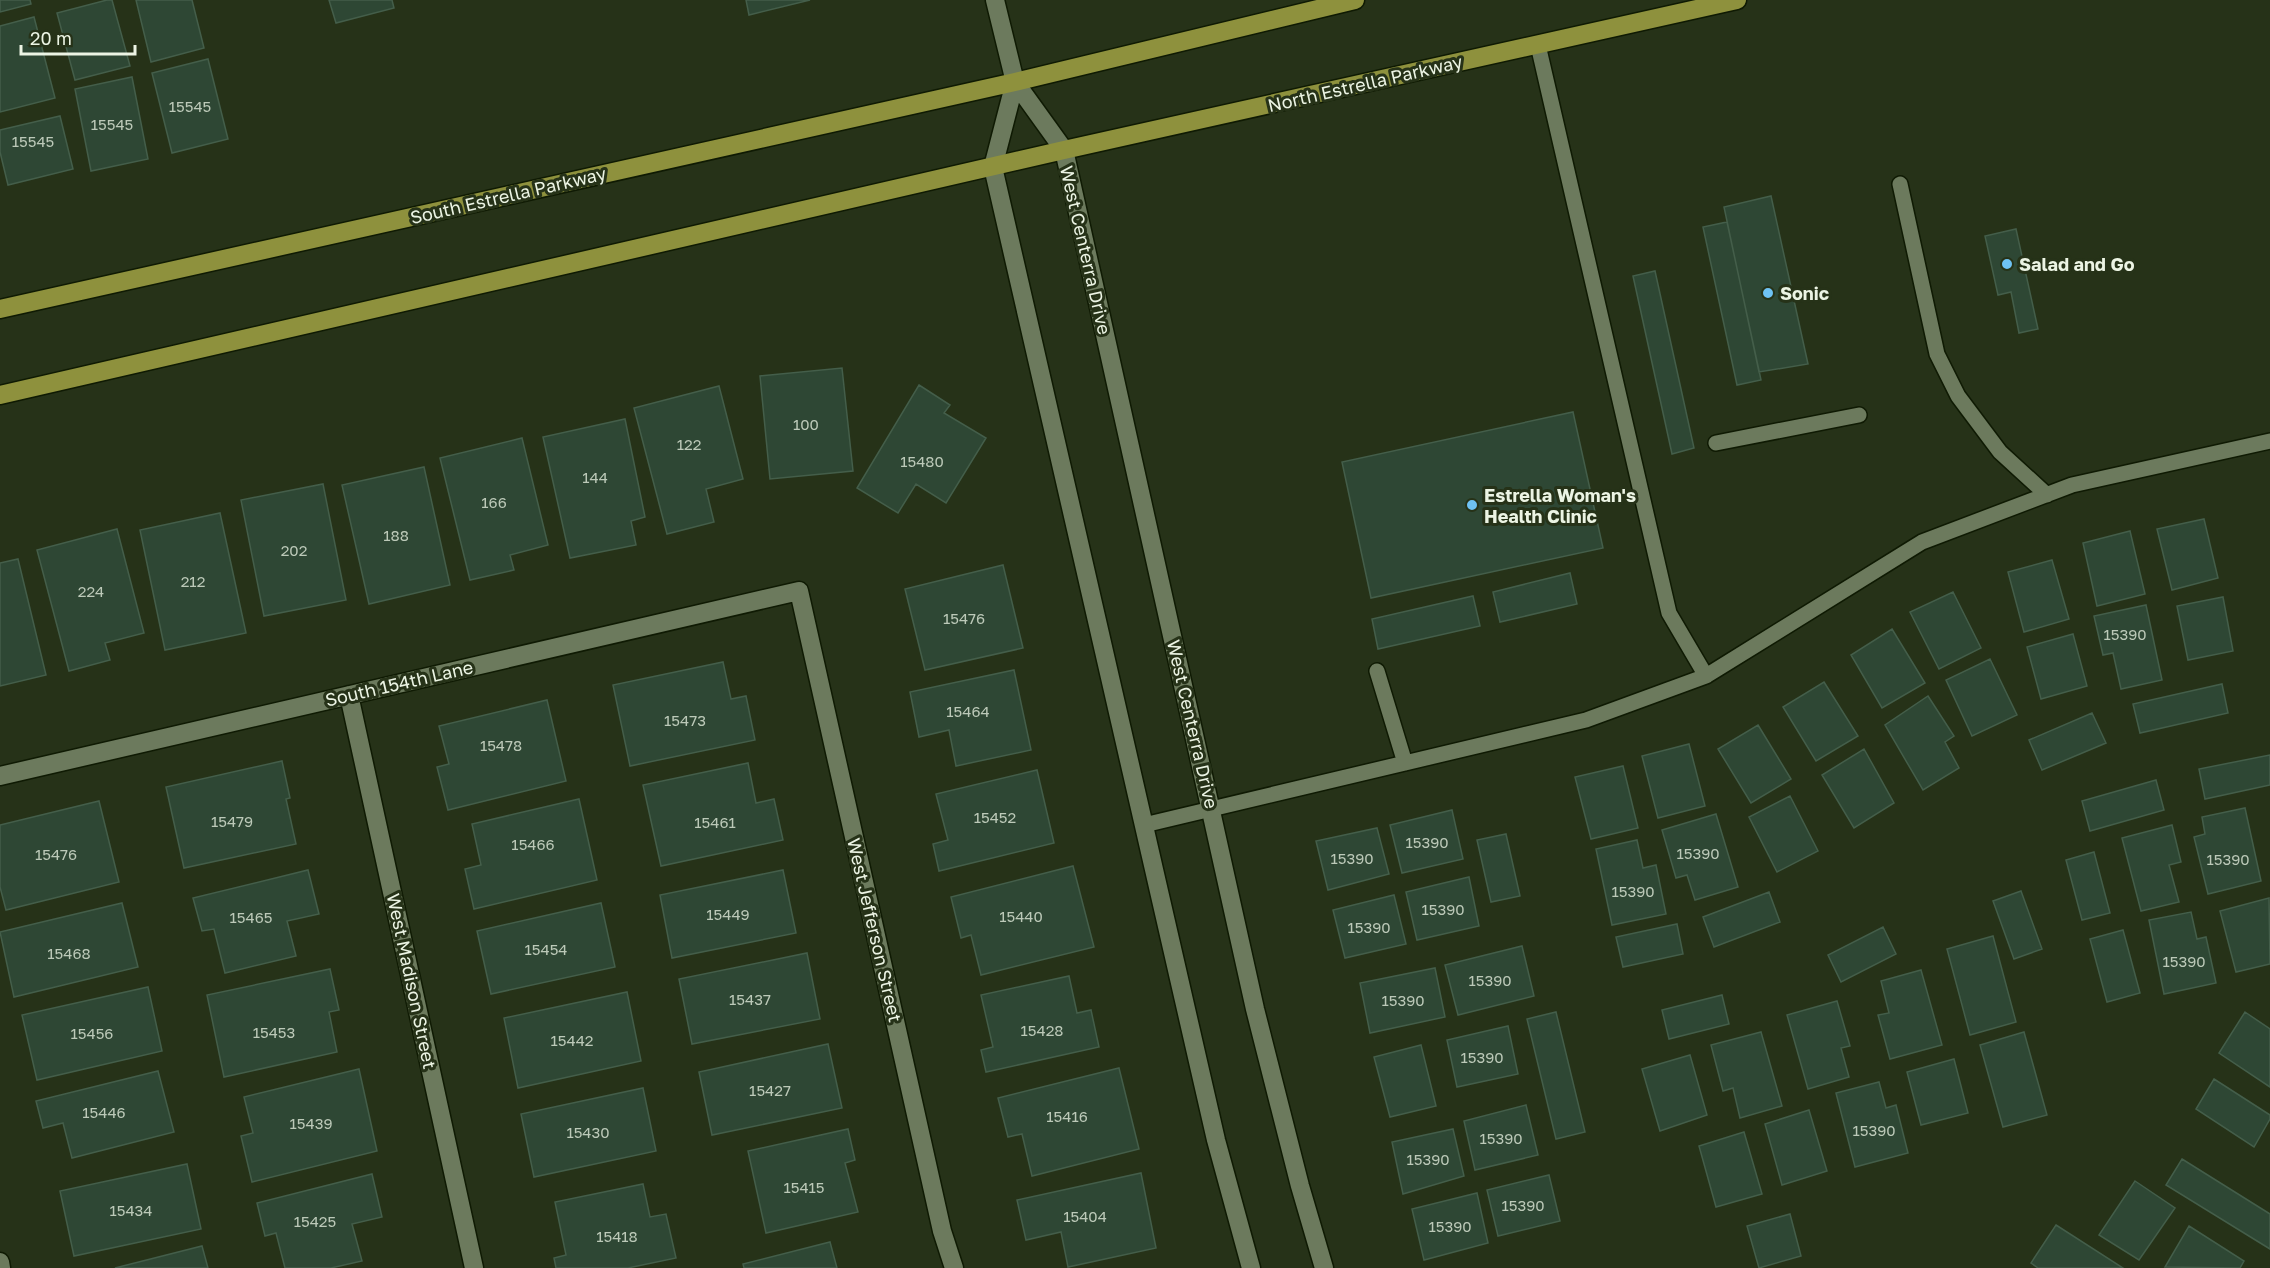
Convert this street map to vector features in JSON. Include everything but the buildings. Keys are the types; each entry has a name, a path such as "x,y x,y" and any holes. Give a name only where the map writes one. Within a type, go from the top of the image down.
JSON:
{"main road":[{"path":"1015,82 1355,0"},
{"name":"North Estrella Parkway","path":"993,167 1737,0"},
{"name":"South Estrella Parkway","path":"0,309 1015,82"},
{"path":"0,395 993,167"}],"street":[{"path":"995,0 1015,82 993,167 1216,1140 1251,1268"},
{"name":"West Centerra Drive","path":"1015,82 1064,150 1256,1009 1300,1186 1324,1268"},
{"name":"South 154th Lane","path":"0,776 799,591"},
{"name":"West Jefferson Street","path":"799,591 940,1220 954,1268"},
{"name":"West Madison Street","path":"349,695 474,1268"},
{"path":"0,1262 1,1268"}],"lane":[{"path":"1538,45 1669,613 1706,676"},
{"path":"1900,184 1937,354 1958,396 2000,452 2047,495"},
{"path":"1716,443 1859,415"},
{"path":"1144,825 1586,720 1706,676 1922,542 2072,485 2270,441"},
{"path":"1377,671 1405,764"}],"place":[{"name":"Salad and Go","path":"2007,264"},
{"name":"Sonic","path":"1768,293"},
{"name":"Estrella Woman's Health Clinic","path":"1472,505"}]}
